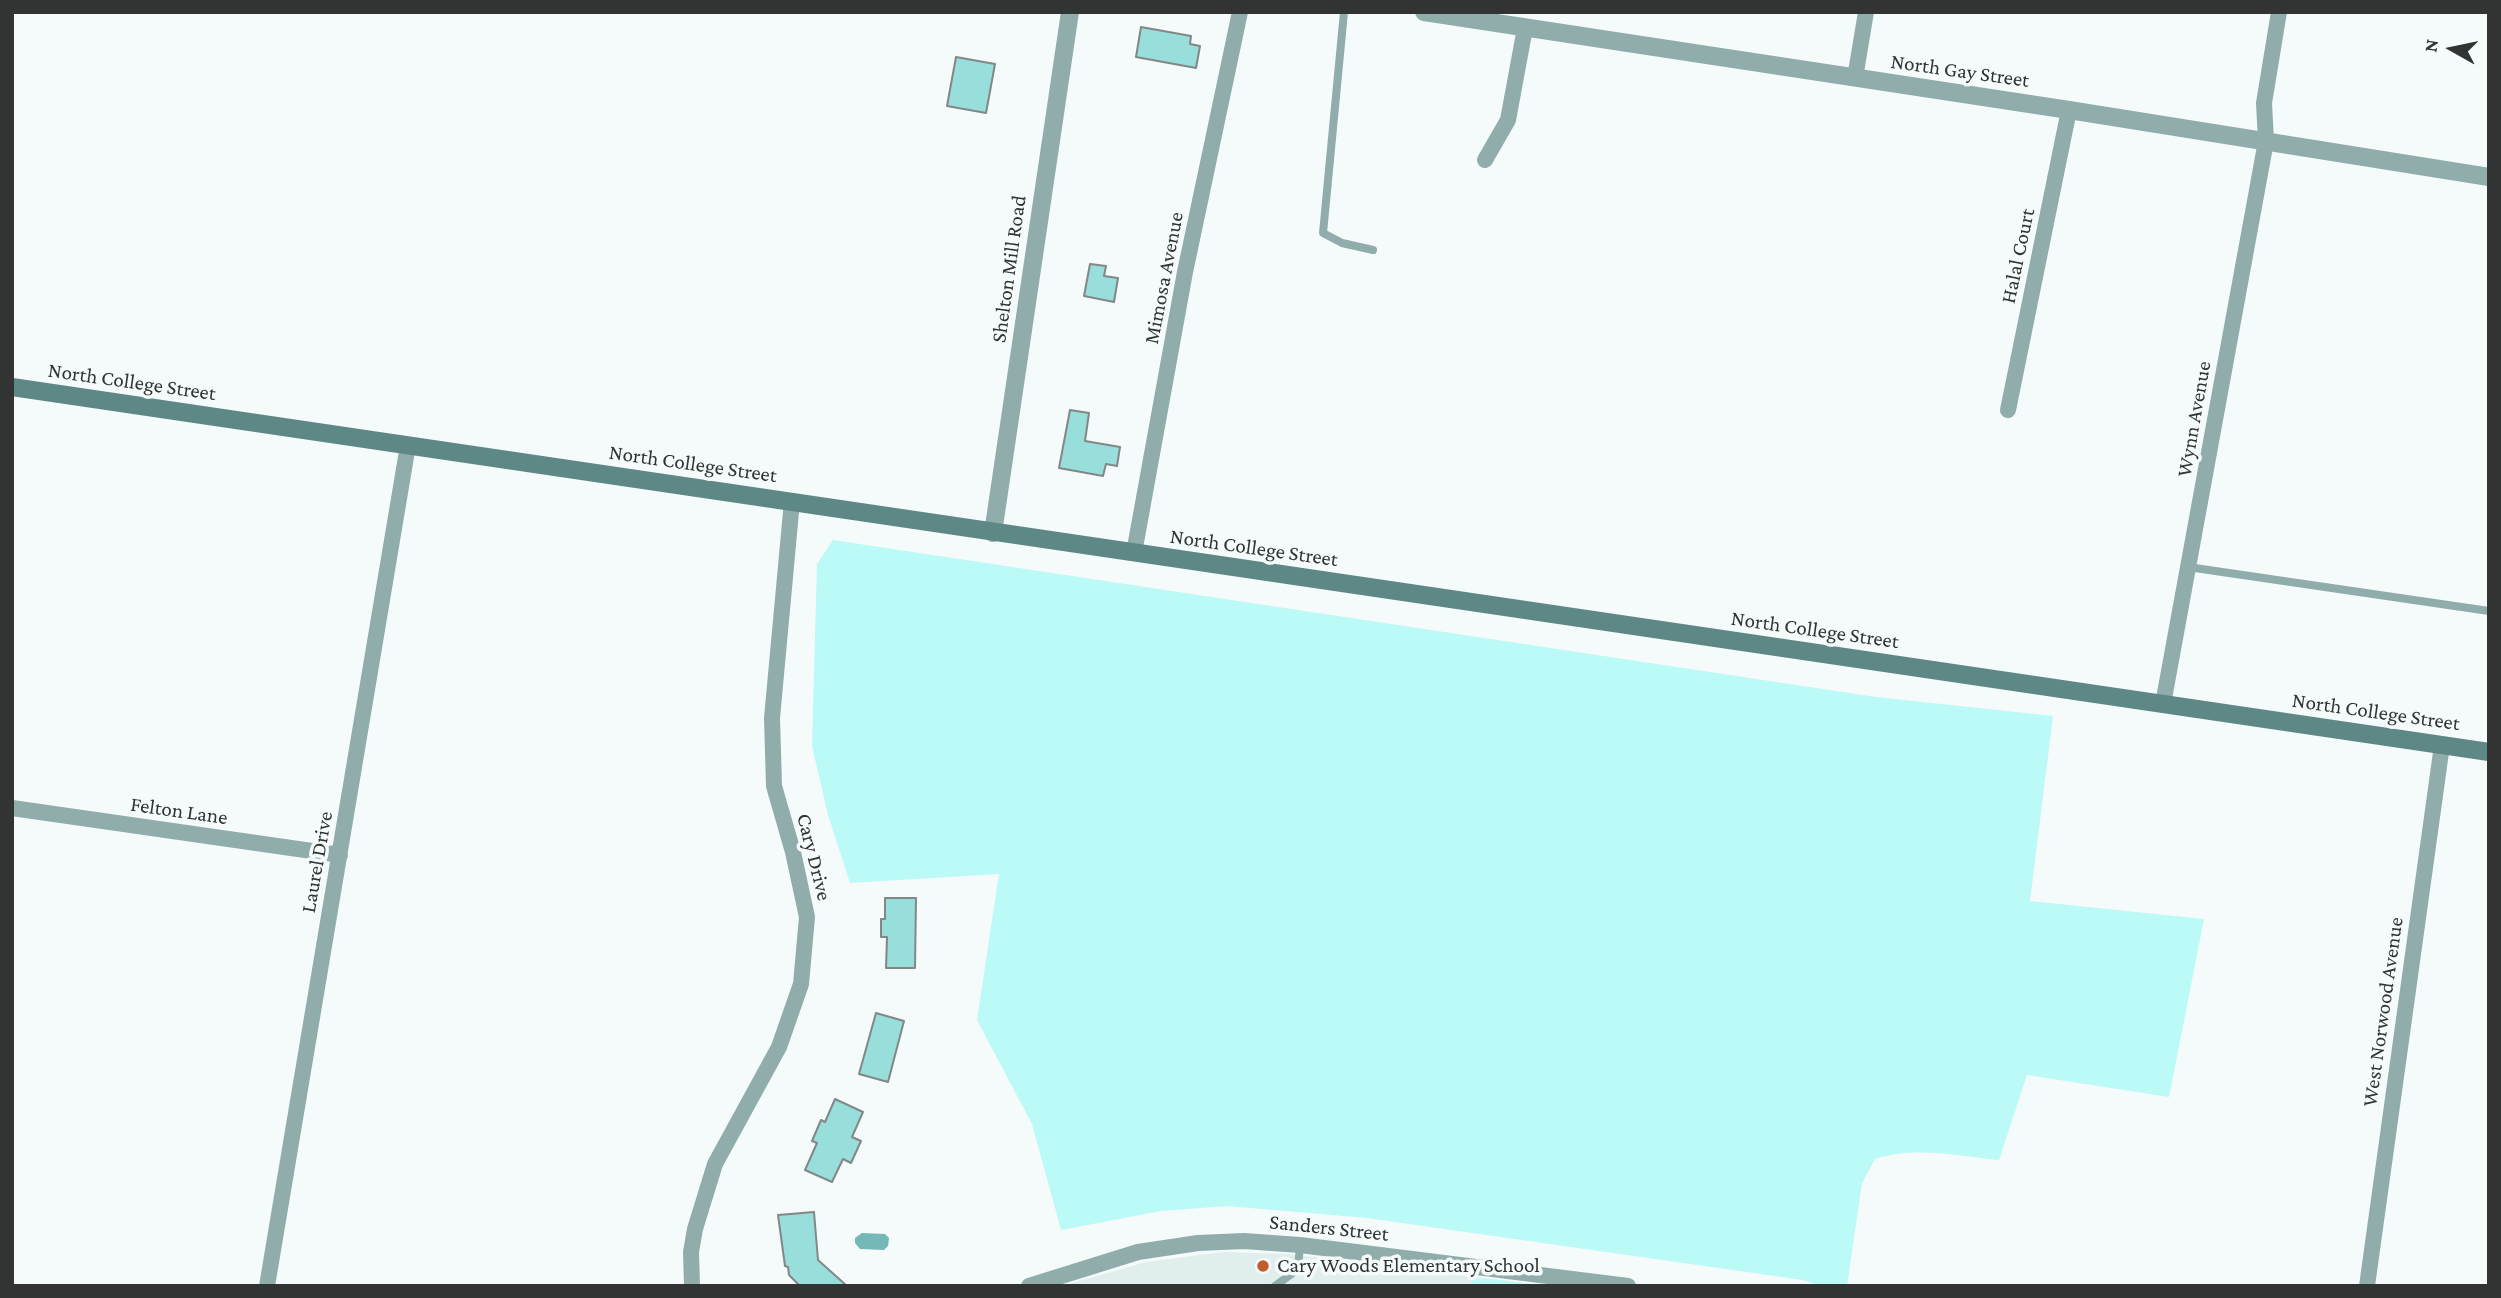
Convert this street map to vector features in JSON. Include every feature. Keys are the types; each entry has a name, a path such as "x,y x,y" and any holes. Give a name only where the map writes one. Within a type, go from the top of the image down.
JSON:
{"main road":[{"name":"North College Street","path":"12,387 2489,752"}],"street":[{"name":"Shelton Mill Road","path":"993,533 1069,12"},
{"name":"Mimosa Avenue","path":"1134,553 1185,272 1240,12"},
{"name":"North Gay Street","path":"1424,12 2489,177"},
{"path":"1855,78 1866,12"},
{"name":"Wynn Avenue","path":"2163,704 2266,141 2264,103 2279,12"},
{"path":"1485,160 1508,120 1525,29"},
{"name":"Halal Court","path":"2008,410 2069,110"},
{"name":"Laurel Drive","path":"267,1286 408,445"},
{"name":"Cary Drive","path":"692,1286 691,1252 695,1229 715,1164 779,1047 801,984 807,917 793,852 774,786 772,718 792,501"},
{"name":"West Norwood Avenue","path":"2367,1286 2442,745"},
{"name":"Felton Lane","path":"12,808 340,855"},
{"name":"Sanders Street","path":"1029,1286 1138,1252 1198,1243 1244,1241 1300,1245 1628,1286"}],"lane":[{"path":"1344,12 1323,233 1342,243 1373,250"},
{"path":"2188,567 2489,611"},
{"path":"1275,1286 1298,1269 1300,1245"}],"shaded area":[{"path":"833,540 1876,697 2053,716 2030,901 2204,919 2169,1097 2027,1075 1999,1160 1921,1153 1875,1159 1862,1183 1847,1286 1820,1286 1803,1280 1367,1218 1227,1206 1161,1211 1061,1230 1032,1124 977,1020 999,874 850,883 828,815 812,746 817,564"},
{"path":"862,1233 885,1234 889,1238 888,1246 884,1250 860,1249 855,1238"},
{"name":"Cary Woods Elementary School","path":"1222,1252 1289,1254 1550,1286 1062,1286 1146,1262"},
{"path":"1473,1279 1493,1279 1542,1286 1471,1286"}],"building":[{"path":"1141,27 1191,36 1190,44 1200,46 1196,68 1136,57"},
{"path":"956,57 995,64 986,113 947,106"},
{"path":"1090,264 1106,266 1104,276 1118,278 1114,302 1084,296"},
{"path":"1070,410 1089,413 1085,441 1120,447 1117,466 1106,464 1103,476 1059,468"},
{"path":"885,898 916,898 915,968 886,968 887,937 881,937 881,919 885,919"},
{"path":"876,1013 904,1021 888,1082 859,1074"},
{"path":"835,1099 863,1112 852,1137 861,1141 851,1163 843,1159 832,1182 805,1170 817,1143 812,1141 821,1120 825,1122"},
{"path":"814,1212 818,1260 847,1286 800,1286 789,1275 788,1267 785,1266 778,1215"}],"place":[{"name":"Cary Woods Elementary School","path":"1263,1266"}]}
